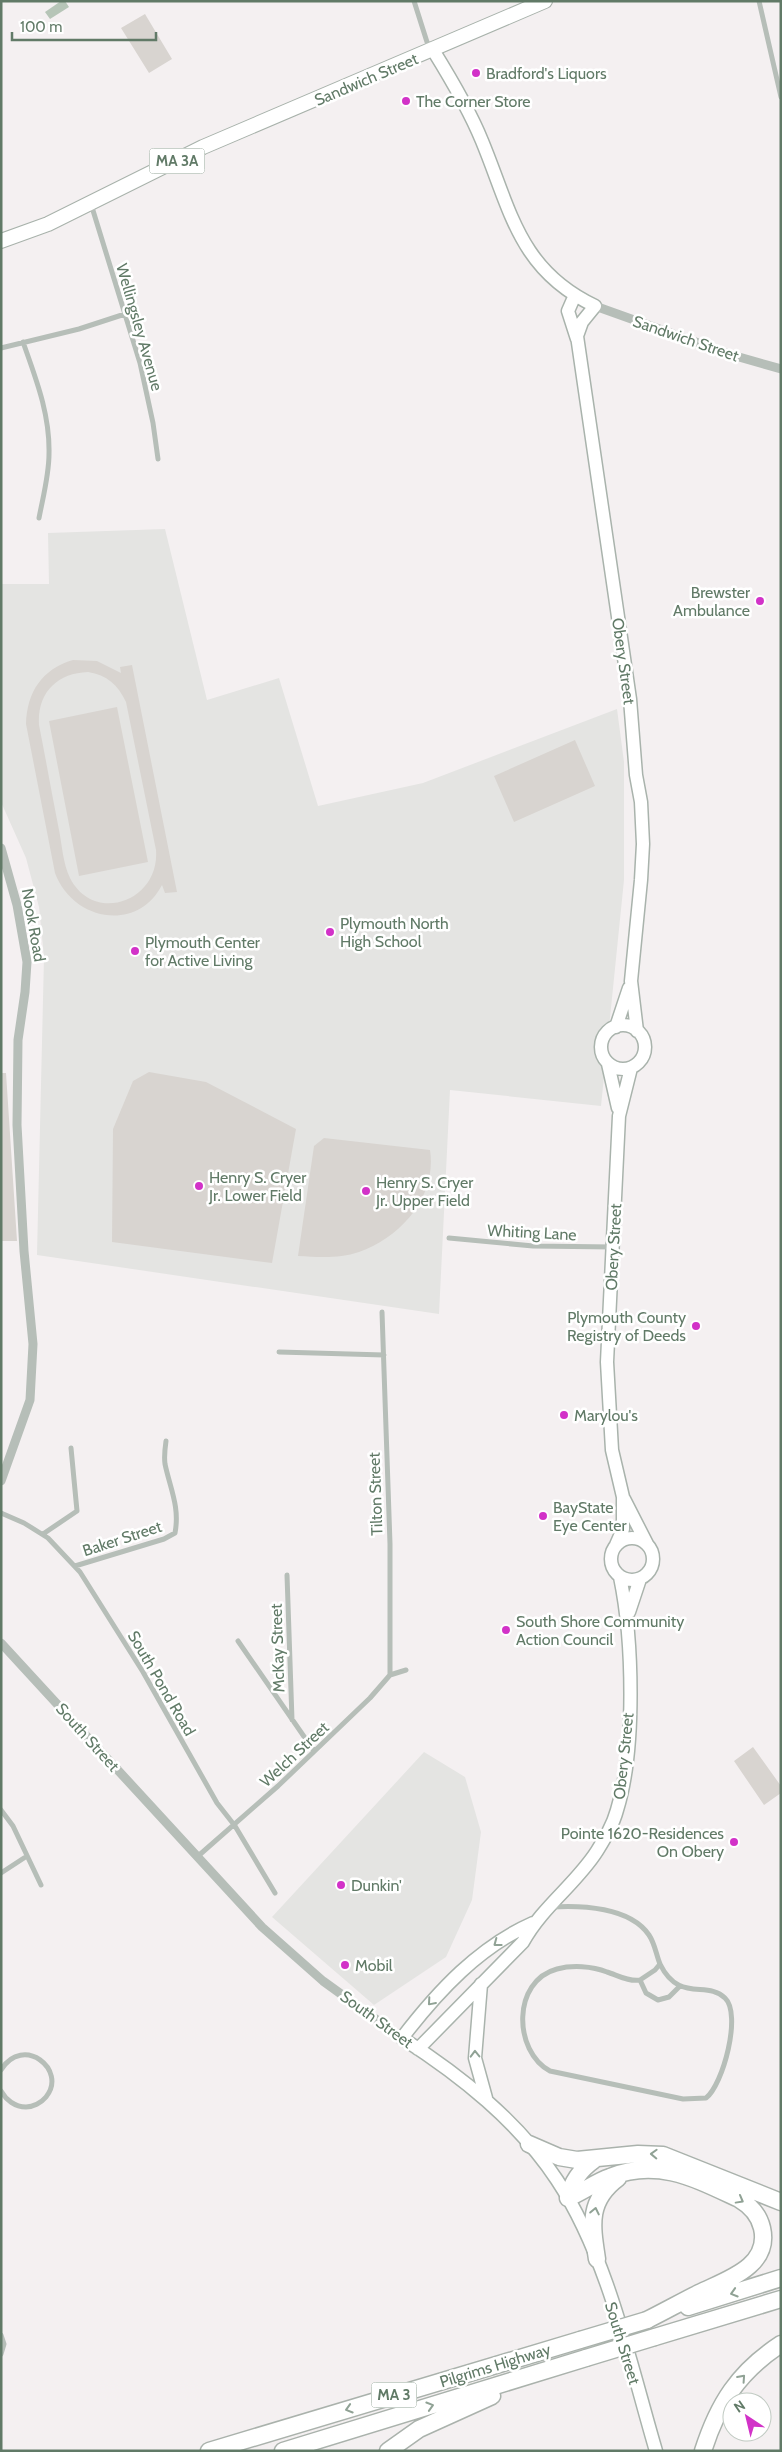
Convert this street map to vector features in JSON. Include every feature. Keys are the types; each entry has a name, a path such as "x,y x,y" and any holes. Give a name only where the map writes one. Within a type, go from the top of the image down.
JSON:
{"highway":[{"path":"529,2144 565,2158 594,2160 638,2154 663,2154 781,2202"},
{"path":"568,2198 570,2187 576,2178 583,2168 594,2160"},
{"path":"568,2198 607,2178 628,2172 638,2170 670,2170 731,2195 745,2202 754,2210 760,2221 763,2234 760,2252 744,2271 647,2320"},
{"path":"597,2259 593,2220 596,2204 610,2185 628,2172"},
{"name":"Pilgrims Highway","path":"209,2451 781,2278"},
{"name":"Pilgrims Highway","path":"283,2451 781,2299"},
{"path":"703,2451 718,2410 734,2387 752,2366 781,2344"},
{"path":"388,2451 419,2429 543,2371"}],"main road":[{"name":"MA 3A","path":"433,50 545,1"},
{"name":"Sandwich Street","path":"1,241 42,227 203,148 433,50 474,124 523,242 544,271 575,295 595,306"},
{"name":"Obery Street","path":"575,295 568,311 578,342"},
{"name":"Obery Street","path":"595,306 580,325 577,336 629,686 642,812 641,880 631,981 616,1027 607,1032 601,1043 602,1056 608,1064 619,1116"},
{"name":"Obery Street","path":"418,2049 523,1942 533,1922 577,1878 595,1855 611,1827 619,1803 626,1764 628,1720 627,1620 620,1577 615,1572 611,1562 613,1550 623,1530 623,1497 612,1450 608,1391 619,1116 631,1068 638,1063 644,1053 644,1042 637,1031 631,981"},
{"path":"616,1027 627,1026 637,1031"},
{"path":"608,1064 619,1069 631,1068"},
{"name":"Obery Street","path":"623,1497 653,1558 653,1564 646,1575 640,1579 627,1620"},
{"path":"616,1545 629,1538 636,1538 648,1545"},
{"path":"620,1577 633,1580 640,1579"},
{"name":"Obery Street","path":"402,2038 440,1991 463,1969 512,1932 533,1922"},
{"path":"481,1984 475,2058 487,2101"},
{"name":"South Street","path":"402,2038 487,2101 529,2144 568,2198 597,2259 656,2451"}],"street":[{"path":"414,1 427,42 433,50"},
{"path":"759,1 781,97"},
{"name":"Wellingsley Avenue","path":"91,204 147,393 158,459"},
{"name":"Sandwich Street","path":"595,306 732,354 781,369"},
{"path":"1,348 80,329 125,314"},
{"path":"23,342 41,394 48,424 49,463 39,518"},
{"name":"Nook Road","path":"1,848 17,905 27,962 26,992 18,1040 17,1125 24,1251 33,1344 30,1400 1,1481"},
{"name":"Whiting Lane","path":"449,1238 533,1246 614,1247"},
{"name":"Tilton Street","path":"382,1312 390,1544 390,1675"},
{"path":"279,1352 384,1355"},
{"name":"Baker Street","path":"75,1566 164,1539 175,1532 178,1519 177,1506 165,1462 166,1440"},
{"path":"43,1534 77,1511 70,1448"},
{"name":"South Pond Road","path":"1,1513 43,1534 75,1566 142,1672 217,1802 235,1826 275,1893"},
{"name":"McKay Street","path":"286,1575 292,1720"},
{"path":"238,1642 314,1751"},
{"name":"South Street","path":"1,1643 226,1889 282,1945 323,1981 402,2038"},
{"path":"390,1675 406,1670"},
{"name":"Welch Street","path":"197,1857 235,1826 370,1698 390,1675"},
{"path":"1,1810 13,1826 41,1885"},
{"path":"1,1873 27,1856"},
{"path":"548,1907 587,1908 616,1914 631,1920 648,1934 660,1964 669,1977 680,1986 720,1994 729,2004 731,2028 724,2067 718,2086 706,2098 683,2099 550,2071 533,2059 524,2038 523,2014 529,1993 541,1977 554,1970 578,1967 599,1969 632,1980 640,1980 655,1970 660,1964"},
{"path":"640,1980 646,1993 658,2000 668,1997 680,1986"},
{"path":"1,2070 12,2058 29,2055 44,2063 51,2078 48,2095 34,2106 17,2106 10,2102 1,2091"},
{"path":"1,2335 4,2344 1,2354"}],"shaded area":[{"path":"61,1 65,1 69,7 50,19 45,12"},
{"path":"145,14 172,59 149,73 121,28"},
{"name":"Plymouth North High School","path":"165,529 207,700 279,678 318,806 423,783 617,709 624,762 624,880 601,1106 450,1090 439,1314 37,1255 44,957 39,907 26,858 1,802 1,584 49,584 48,533"},
{"path":"73,660 97,661 121,673 120,667 132,665 177,892 165,893 162,885 151,900 137,910 122,915 106,915 90,911 76,902 64,889 55,873 26,724 29,702 38,683 53,669","holes":["77,673 95,673 111,682 126,702 156,850 154,868 148,882 137,894 124,901 109,903 94,901 81,892 68,873 39,725 41,703 51,687 67,676"]},
{"path":"117,707 148,862 79,876 49,721"},
{"path":"575,740 595,786 514,822 494,776"},
{"name":"Henry S. Cryer Jr. Lower Field","path":"149,1072 206,1082 296,1129 272,1263 112,1242 113,1129 133,1081"},
{"path":"1,1073 6,1073 17,1241 1,1241"},
{"name":"Henry S. Cryer Jr. Upper Field","path":"324,1138 430,1150 431,1167 428,1184 422,1199 402,1226 374,1245 344,1256 298,1256 314,1146"},
{"path":"753,1747 781,1786 781,1793 764,1805 734,1761"},
{"path":"424,1752 465,1777 481,1832 472,1900 446,1957 374,2005 272,1917"}],"place":[{"name":"Bradford's Liquors","path":"476,73"},
{"name":"The Corner Store","path":"406,101"},
{"name":"Brewster Ambulance","path":"760,601"},
{"name":"Plymouth North High School","path":"330,932"},
{"name":"Plymouth Center for Active Living","path":"135,951"},
{"name":"Henry S. Cryer Jr. Lower Field","path":"199,1186"},
{"name":"Henry S. Cryer Jr. Upper Field","path":"366,1191"},
{"name":"Plymouth County Registry of Deeds","path":"696,1326"},
{"name":"Marylou's","path":"564,1415"},
{"name":"BayState Eye Center","path":"543,1516"},
{"name":"South Shore Community Action Council","path":"506,1630"},
{"name":"Pointe 1620-Residences On Obery","path":"734,1842"},
{"name":"Dunkin'","path":"341,1885"},
{"name":"Mobil","path":"345,1965"}]}
